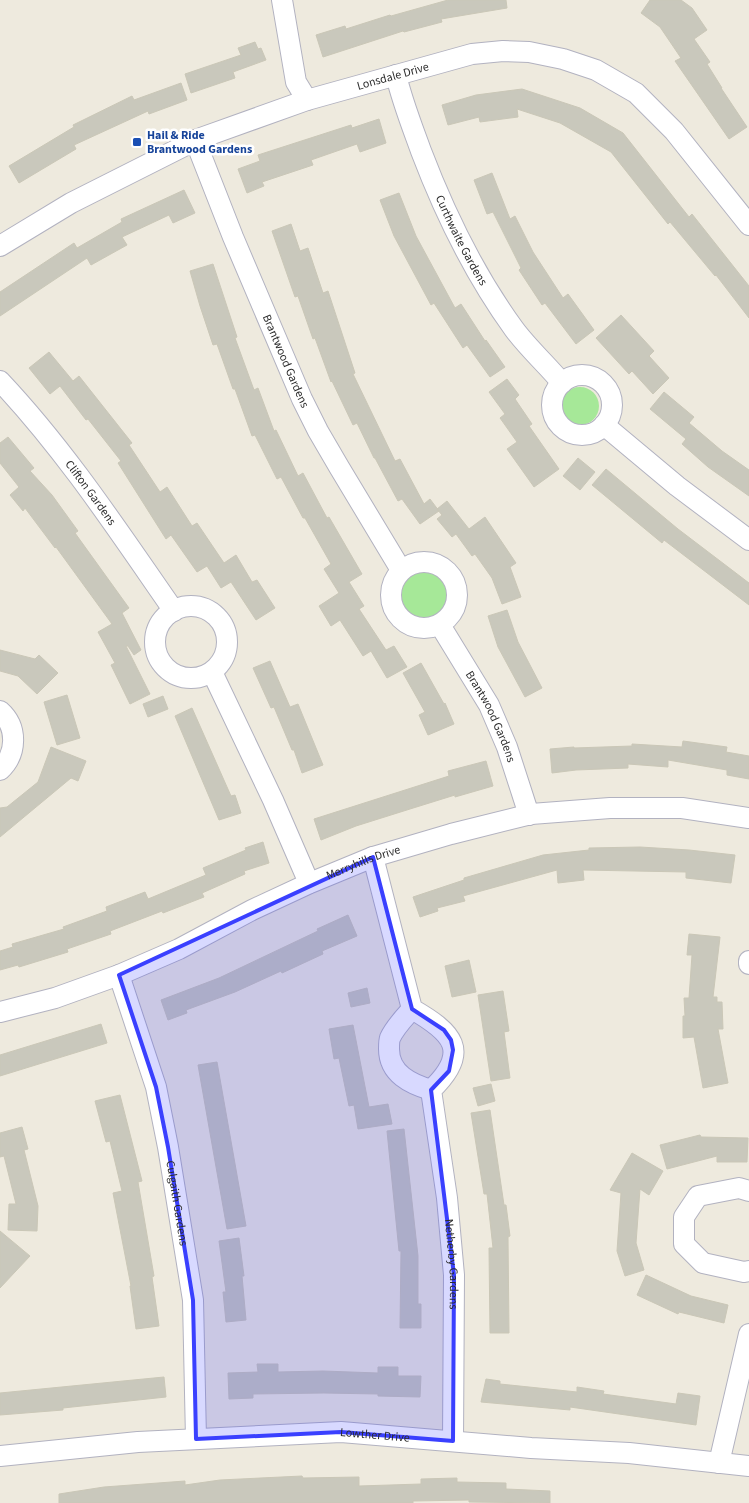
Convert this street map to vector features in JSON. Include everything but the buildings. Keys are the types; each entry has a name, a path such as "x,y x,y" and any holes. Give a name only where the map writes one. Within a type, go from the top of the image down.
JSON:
{"street":[{"path":"282,0 296,82 307,100"},
{"name":"Lonsdale Drive","path":"0,246 71,203 195,140 307,100 472,54 503,51 529,52 563,59 596,70 636,93 674,131 749,225"},
{"name":"Curthwaite Gardens","path":"396,75 413,129 441,202 467,256 515,330 562,383"},
{"name":"Brantwood Gardens","path":"195,140 233,236 302,399 334,460 401,570"},
{"path":"578,376 596,379 603,384 611,400 609,417 604,425 589,434 580,435 564,429 558,423 552,406 553,398 562,383 578,376"},
{"name":"Clifton Gardens","path":"0,381 26,409 94,495 174,611"},
{"path":"604,425 677,486 749,540"},
{"path":"422,561 434,562 444,567 452,575 457,586 458,597 455,608 449,618 440,625 430,628 419,628 409,624 397,614 391,599 391,589 395,578 401,570 411,564 422,561"},
{"path":"185,607 197,607 209,611 218,618 225,628 226,652 221,663 212,672 202,677 190,678 168,671 156,651 156,634 164,618 174,611 185,607"},
{"name":"Brantwood Gardens","path":"440,625 489,705 507,747 529,815"},
{"path":"212,672 274,800 309,883"},
{"path":"0,711 5,715 11,727 13,741 11,754 0,770"},
{"name":"Merryhills Drive","path":"0,1012 55,998 119,975 179,949 252,910 309,883 373,857 451,834 529,815 610,808 682,808 749,818"},
{"path":"373,857 412,1009 444,1030 451,1040 453,1050 449,1071 431,1090 413,1084 397,1073 389,1058 389,1039 412,1009"},
{"name":"Culgaith Gardens","path":"119,975 156,1087 171,1166 193,1300 196,1439"},
{"name":"Netherby Gardens","path":"431,1090 446,1198 454,1275 453,1441"},
{"path":"749,1191 740,1188 698,1196 684,1217 684,1244 703,1263 744,1272 749,1271"},
{"path":"719,1463 749,1334"},
{"name":"Lowther Drive","path":"0,1456 138,1442 341,1432 629,1453 749,1466"}],"highlighted area":[{"path":"373,857 412,1009 444,1030 451,1040 453,1050 449,1071 431,1090 454,1275 453,1441 341,1432 196,1439 193,1300 168,1147 156,1087 119,975"}],"green space":[{"path":"580,387 594,392 599,406 594,420 580,425 566,420 561,406 566,392"},
{"path":"424,572 437,576 443,582 447,595 443,608 437,614 424,618 411,614 405,608 401,595 405,582 411,576"}],"place":[{"name":"Hail & Ride Brantwood Gardens","path":"137,142"}]}
